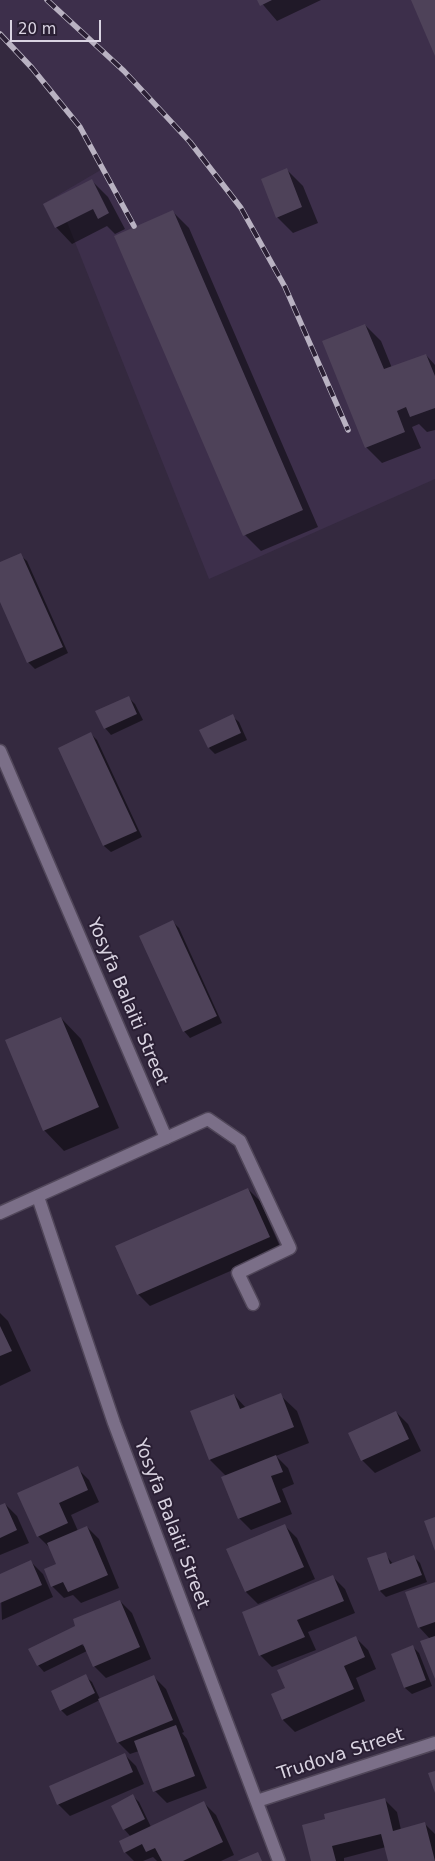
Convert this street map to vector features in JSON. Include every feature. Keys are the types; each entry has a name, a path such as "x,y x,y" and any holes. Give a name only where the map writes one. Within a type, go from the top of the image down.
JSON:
{"street":[{"name":"Yosyfa Balaiti Street","path":"0,751 166,1138"},
{"path":"0,1213 208,1119 240,1141 290,1248 238,1273 253,1304"},
{"name":"Yosyfa Balaiti Street","path":"38,1197 114,1423 279,1861"},
{"name":"Trudova Street","path":"257,1800 435,1743"}],"shaded area":[{"path":"0,0 435,0 435,479 209,579 67,222 55,228 43,204 104,168 80,127 32,68 0,34"}],"building":[{"path":"257,0 272,0 260,6"},
{"path":"411,0 435,0 435,56"},
{"path":"287,168 302,207 276,218 261,179"},
{"path":"92,179 109,213 98,219 93,209 55,228 43,204"},
{"path":"173,210 303,510 243,536 114,236"},
{"path":"365,324 384,369 426,354 435,376 435,408 410,417 406,407 397,411 405,432 365,448 322,341"},
{"path":"21,553 63,647 27,663 0,602 0,562"},
{"path":"129,696 137,714 104,729 95,711"},
{"path":"233,714 241,733 208,748 199,730"},
{"path":"91,732 137,831 103,846 58,748"},
{"path":"173,920 217,1016 183,1032 139,936"},
{"path":"61,1017 99,1107 43,1131 5,1040"},
{"path":"248,1188 270,1237 137,1295 115,1246"},
{"path":"0,1326 12,1351 0,1356"},
{"path":"281,1393 294,1427 209,1460 190,1411 234,1394 240,1409"},
{"path":"396,1411 409,1439 361,1461 348,1433"},
{"path":"276,1455 283,1472 271,1476 281,1502 238,1519 221,1477"},
{"path":"78,1466 88,1490 59,1503 68,1523 37,1537 17,1493"},
{"path":"5,1503 17,1530 0,1538 0,1505"},
{"path":"435,1517 435,1551 424,1521"},
{"path":"285,1524 304,1567 245,1592 226,1549"},
{"path":"87,1526 108,1575 68,1592 63,1582 51,1587 44,1569 56,1564 47,1543"},
{"path":"386,1552 390,1564 414,1555 422,1575 379,1591 367,1558"},
{"path":"31,1560 42,1585 0,1603 0,1574"},
{"path":"333,1575 344,1601 297,1620 305,1637 259,1656 242,1612"},
{"path":"435,1582 435,1622 418,1628 405,1592"},
{"path":"120,1600 140,1647 93,1667 83,1644 37,1666 28,1649 75,1626 73,1619"},
{"path":"356,1636 365,1657 344,1666 354,1689 282,1720 271,1694 285,1688 277,1670"},
{"path":"435,1636 435,1679 420,1641"},
{"path":"413,1645 426,1680 404,1688 391,1654"},
{"path":"86,1674 95,1693 60,1711 51,1691"},
{"path":"154,1675 173,1720 117,1743 98,1699"},
{"path":"176,1725 195,1776 153,1792 134,1741"},
{"path":"125,1753 133,1772 57,1805 49,1786"},
{"path":"435,1771 435,1793 428,1773"},
{"path":"133,1794 145,1819 123,1830 111,1806"},
{"path":"385,1798 393,1831 425,1822 435,1861 388,1861 381,1834 332,1846 336,1861 311,1861 302,1825 325,1819 324,1814"},
{"path":"204,1801 223,1842 183,1861 162,1861 155,1848 146,1852 142,1844 124,1853 119,1841"},
{"path":"258,1852 262,1861 237,1861"}],"railway":[{"path":"47,0 124,71 190,142 241,208 285,287 348,430"},
{"path":"0,34 32,68 80,127 134,226"}]}
